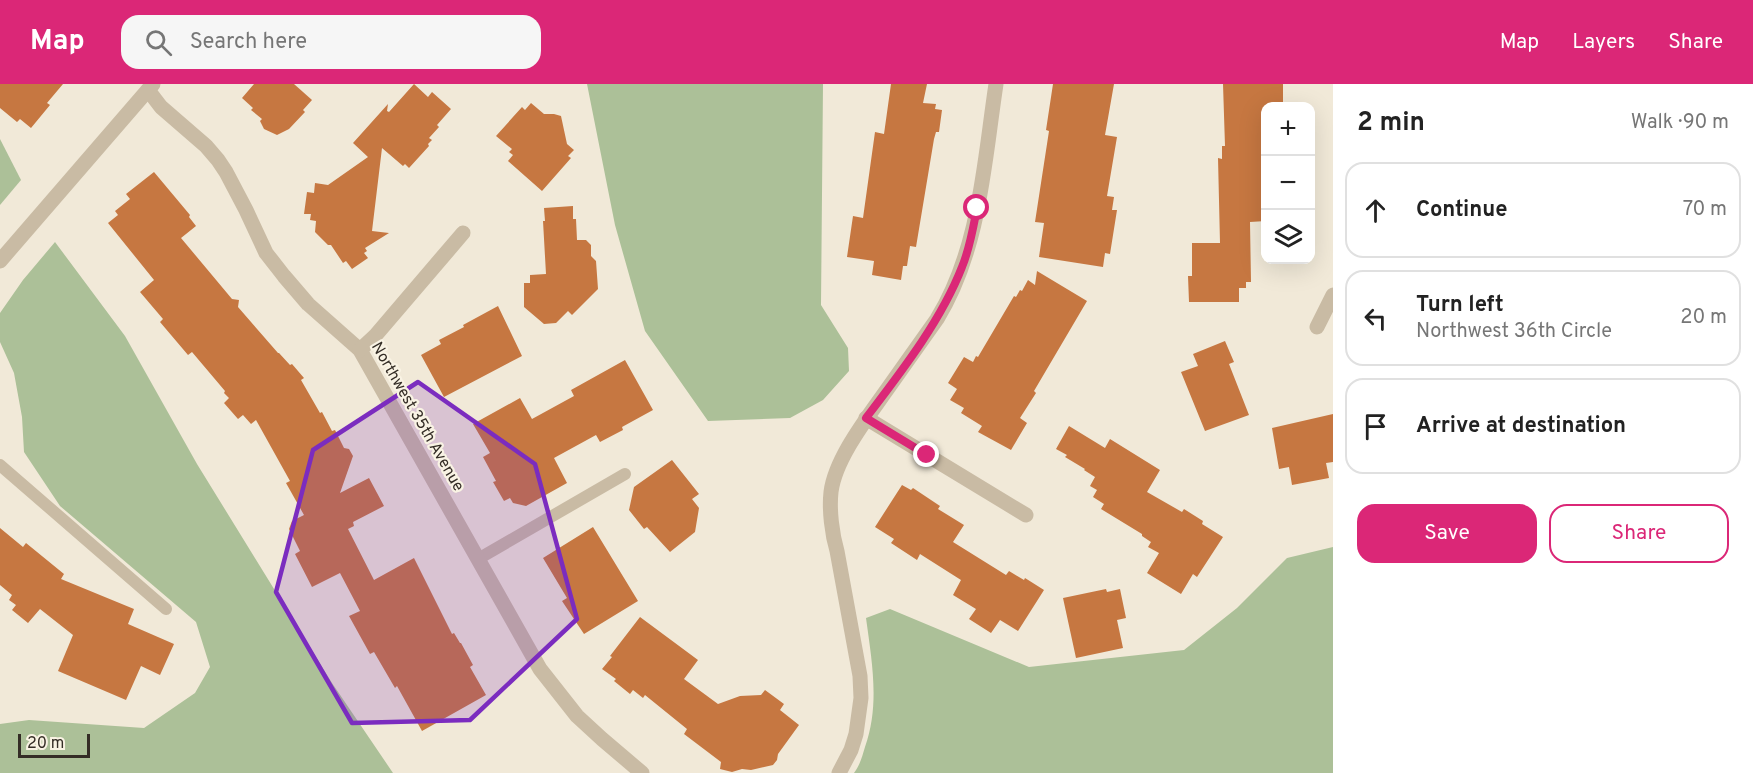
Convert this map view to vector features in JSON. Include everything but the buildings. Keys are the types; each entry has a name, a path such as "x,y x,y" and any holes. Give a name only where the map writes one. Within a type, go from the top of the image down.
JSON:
{"street":[{"path":"839,773 851,750 856,734 861,698 860,675 833,536 831,490 836,473 866,418 937,319 962,267 977,208 996,84"},
{"path":"0,261 150,87"},
{"name":"Northwest 35th Avenue","path":"150,87 161,107 206,146 218,160 246,210 266,253 284,276 308,304 360,350 540,669 577,716 642,773"},
{"path":"360,350 375,336 463,233"},
{"path":"1317,327 1333,295"},
{"path":"866,418 1026,515"}],"lane":[{"path":"0,465 166,609"},
{"path":"478,559 625,474"}],"highlighted area":[{"path":"418,382 535,464 577,619 470,720 352,723 276,592 313,450"}],"green space":[{"path":"587,84 823,84 821,305 848,348 849,371 823,400 790,418 708,421 645,331 615,225"},
{"path":"0,139 21,180 0,205"},
{"path":"55,242 125,336 197,464 332,683 393,773 0,773 0,724 29,720 144,728 195,693 210,667 196,622 60,506 24,452 22,417 14,373 0,342 0,313 23,280"},
{"path":"1333,547 1333,773 854,773 863,754 872,715 873,683 866,618 890,609 1029,667 1184,650 1237,608 1287,558"}],"route":[{"path":"927,455 866,418 944,307 969,246 977,208"}]}
